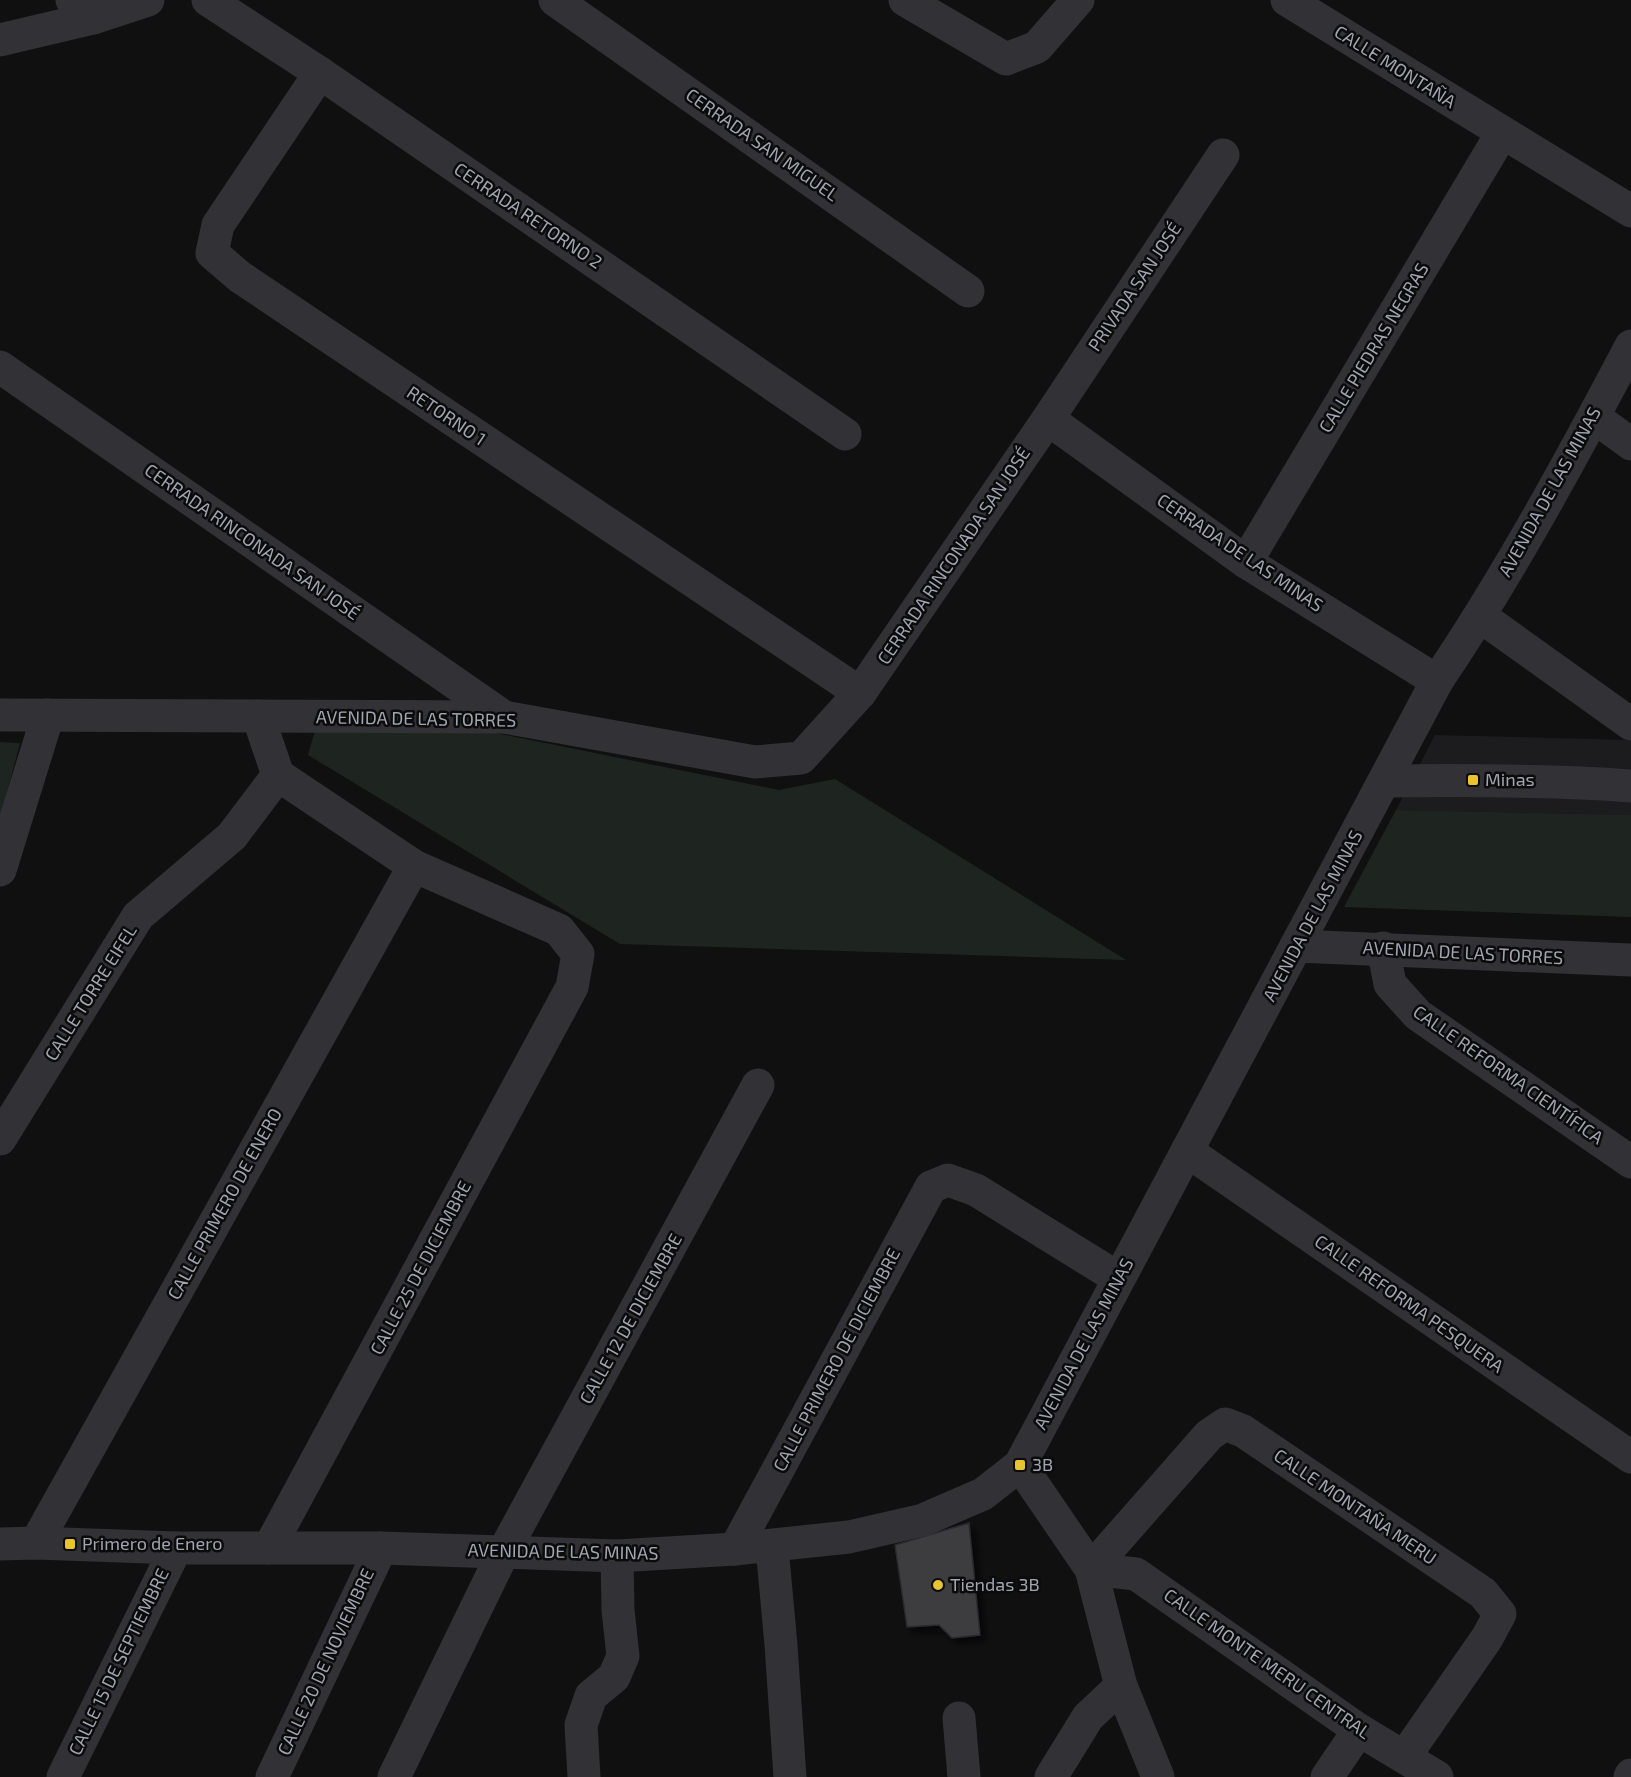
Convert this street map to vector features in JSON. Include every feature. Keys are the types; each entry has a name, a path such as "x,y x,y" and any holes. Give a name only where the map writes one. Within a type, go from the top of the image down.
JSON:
{"street":[{"path":"0,40 82,9 148,0"},
{"name":"CERRADA RETORNO 2","path":"208,0 320,73 846,434"},
{"name":"CERRADA SAN MIGUEL","path":"555,0 968,291"},
{"path":"905,0 1006,59 1037,47 1078,0"},
{"name":"CALLE MONTAÑA","path":"1287,0 1502,134 1631,211"},
{"name":"RETORNO 1","path":"320,73 218,225 212,253 240,277 860,693"},
{"name":"CALLE PIEDRAS NEGRAS","path":"1246,562 1502,134"},
{"name":"PRIVADA SAN JOSÉ","path":"1048,419 1223,155"},
{"name":"AVENIDA DE LAS MINAS","path":"0,1544 36,1543 176,1548 381,1548 617,1556 735,1550 849,1537 923,1520 983,1494 1020,1465 1437,681 1480,616 1594,417 1631,346"},
{"name":"CERRADA RINCONADA SAN JOSÉ","path":"0,367 504,717"},
{"path":"1594,417 1631,444"},
{"name":"CERRADA RINCONADA SAN JOSÉ","path":"860,693 1048,419"},
{"name":"CERRADA DE LAS MINAS","path":"1048,419 1246,562 1437,681"},
{"path":"1480,616 1631,724"},
{"name":"AVENIDA DE LAS TORRES","path":"0,715 504,717 755,762 801,758 860,693"},
{"path":"0,870 48,715"},
{"path":"258,716 278,775 414,866"},
{"name":"CALLE TORRE EIFEL","path":"0,1139 138,916 232,836 278,775"},
{"path":"1385,781 1506,780 1631,786"},
{"name":"CALLE 25 DE DICIEMBRE","path":"269,1548 572,987 578,954 559,930 414,866"},
{"name":"CALLE PRIMERO DE ENERO","path":"36,1543 414,866"},
{"name":"AVENIDA DE LAS TORRES","path":"1296,946 1631,960"},
{"name":"CALLE REFORMA CIENTÍFICA","path":"1383,948 1390,984 1418,1016 1631,1162"},
{"name":"CALLE 12 DE DICIEMBRE","path":"394,1777 503,1553 758,1085"},
{"name":"CALLE REFORMA PESQUERA","path":"1187,1151 1631,1457"},
{"name":"CALLE PRIMERO DE DICIEMBRE","path":"735,1550 931,1188 948,1180 976,1190 1118,1278"},
{"name":"CALLE MONTAÑA MERU","path":"1091,1569 1209,1435 1225,1424 1243,1431 1483,1593 1500,1614 1487,1638 1406,1756"},
{"path":"1020,1465 1091,1569 1121,1686 1158,1777"},
{"path":"772,1547 790,1777"},
{"name":"CALLE 15 DE SEPTIEMBRE","path":"63,1777 176,1548"},
{"name":"CALLE 20 DE NOVIEMBRE","path":"272,1777 381,1548"},
{"path":"584,1777 581,1725 591,1696 614,1677 623,1656 618,1610 617,1556"},
{"name":"CALLE MONTE MERU CENTRAL","path":"1091,1569 1136,1574 1359,1730 1406,1756 1437,1777"},
{"path":"1051,1777 1088,1717 1121,1686"},
{"path":"959,1718 964,1777"},
{"path":"1327,1777 1359,1730"}],"shaded area":[{"path":"317,724 475,729 779,790 835,779 1126,960 620,944 308,755"},
{"path":"1435,735 1631,740 1631,815 1396,810"},
{"path":"0,742 20,743 0,819"},
{"path":"1396,810 1631,815 1631,917 1344,907"}],"building":[{"name":"Tiendas 3B","path":"969,1523 980,1635 952,1638 939,1625 907,1627 895,1545"}],"place":[{"name":"Minas","path":"1473,780"},
{"name":"3B","path":"1020,1465"},
{"name":"Primero de Enero","path":"70,1544"},
{"name":"Tiendas 3B","path":"938,1585"}]}
